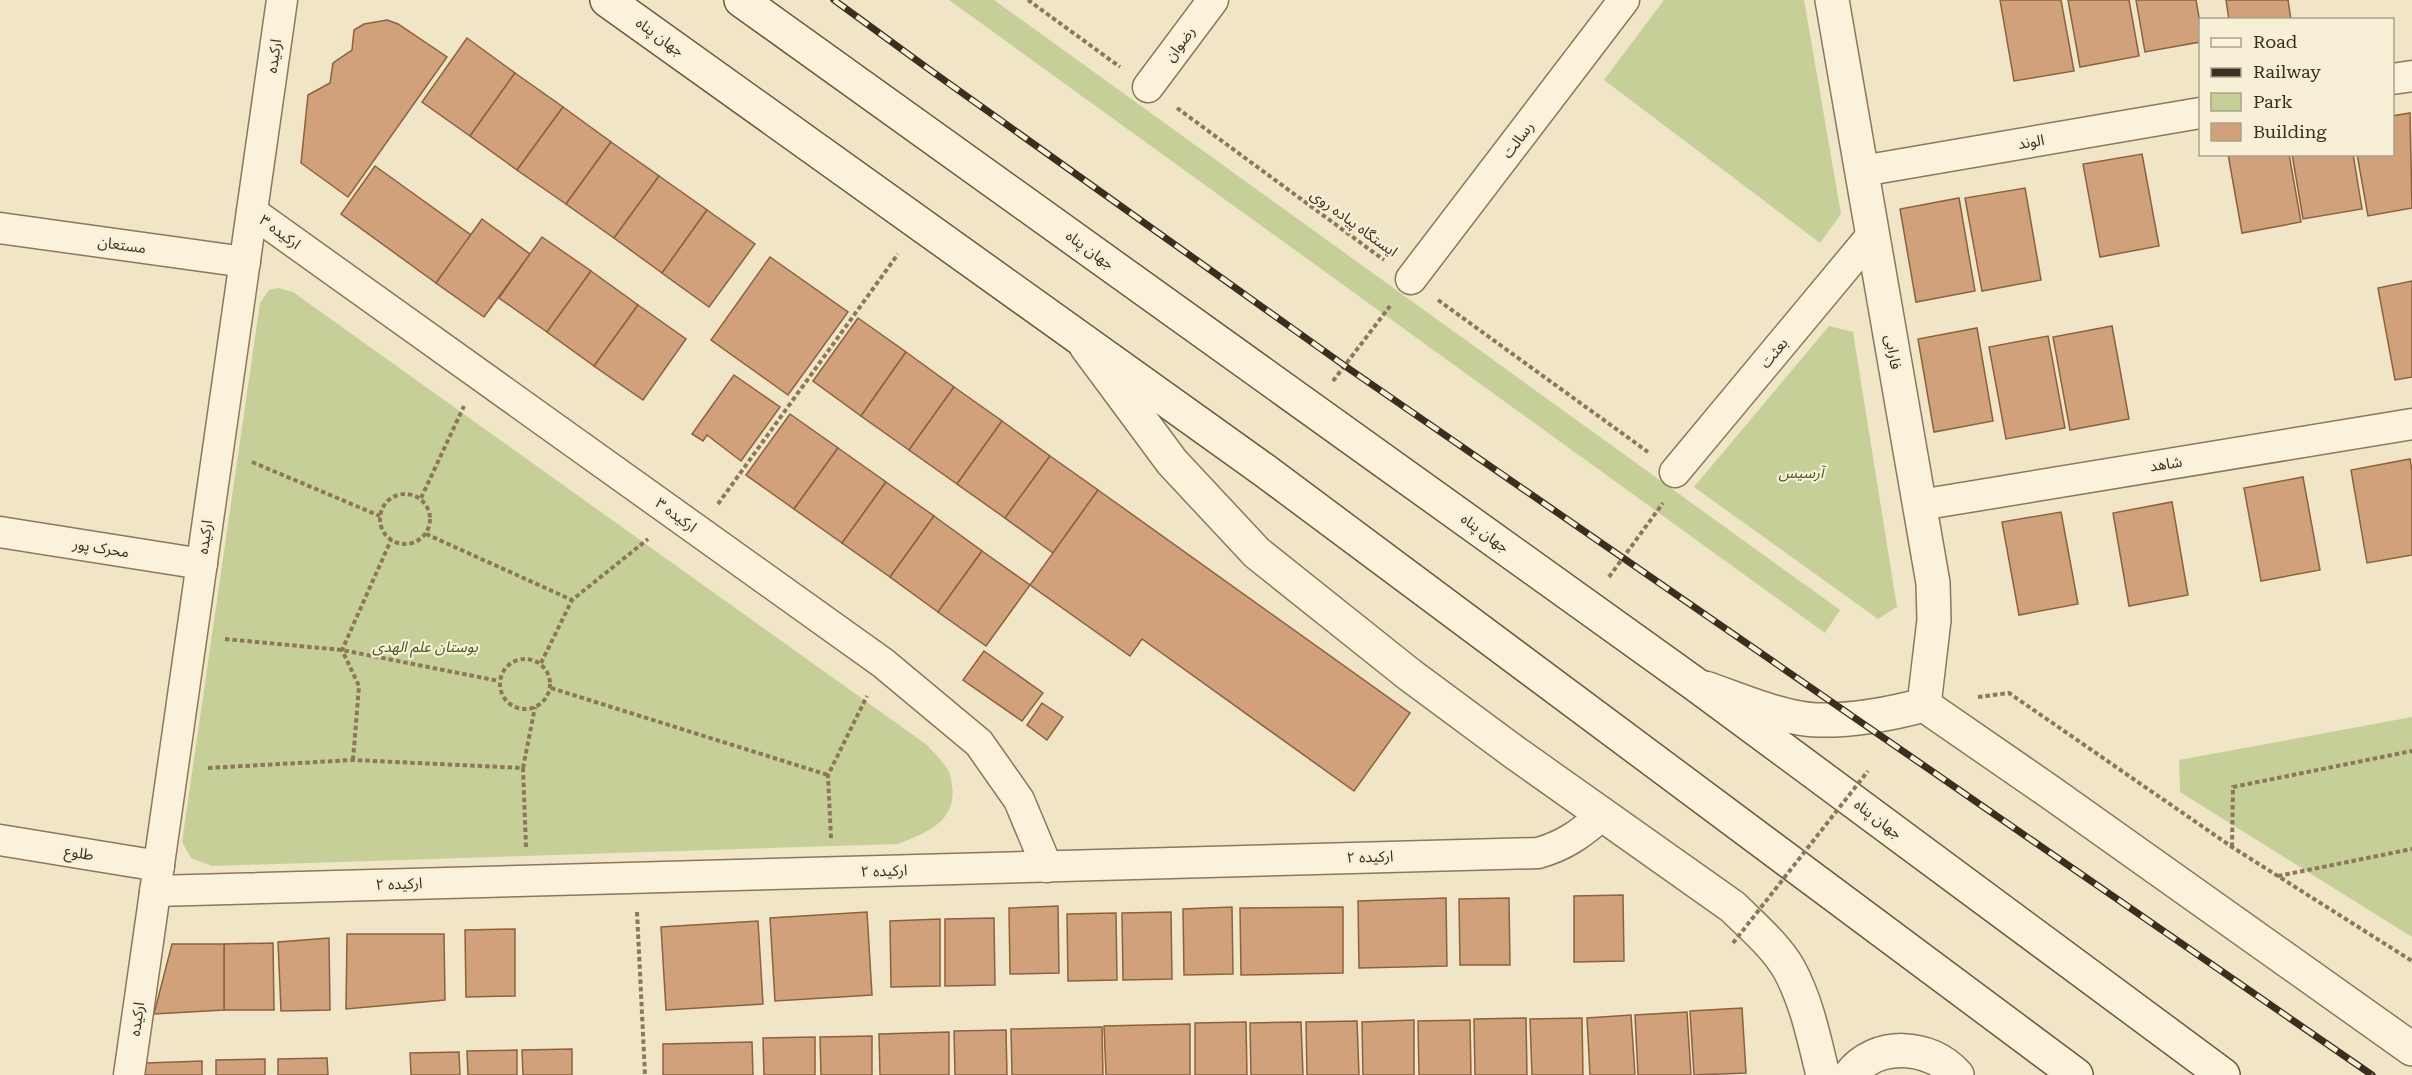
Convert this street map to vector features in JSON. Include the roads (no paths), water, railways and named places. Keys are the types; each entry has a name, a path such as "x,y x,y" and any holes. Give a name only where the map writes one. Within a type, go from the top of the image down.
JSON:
{"main road":[{"name":"جهان پناه","path":"607,0 1264,470 2076,1075"},
{"name":"جهان پناه","path":"741,0 1695,684 2223,1075"},
{"name":"فارابی","path":"1832,0 1933,583 1934,620 1924,705"},
{"path":"1081,339 1172,462 1257,553 1410,675 1733,907 1762,936 1788,968 1806,1009 1823,1075"},
{"path":"1695,684 1770,710 1816,720 1897,712 1924,705 2412,1049"},
{"path":"1850,1075 1856,1067 1878,1054 1902,1050 1926,1053 1948,1065 1957,1075"}],"street":[{"name":"ارکیده","path":"129,1075 282,0"},
{"name":"رضوان","path":"1148,87 1213,0"},
{"name":"رسالت","path":"1411,279 1624,0"},
{"path":"2394,79 2412,76"},
{"name":"الوند","path":"1862,171 2199,112"},
{"name":"ارکیده ۳","path":"252,212 883,663 979,743 1019,800 1047,867"},
{"name":"مستعان","path":"0,228 244,262"},
{"name":"بعثت","path":"1666,465 1873,234"},
{"name":"شاهد","path":"1920,505 2412,424"},
{"name":"محرک پور","path":"0,532 202,564"},
{"name":"ارکیده ۲","path":"157,879 527,881 1538,853 1557,848 1576,837 1602,815"},
{"name":"طلوع","path":"0,840 157,879"}],"railway":[{"path":"834,0 1345,366 2372,1075"}],"park label":[{"name":"آرسیس","path":"1801,473"},
{"name":"بوستان علم الهدی","path":"425,647"}]}
